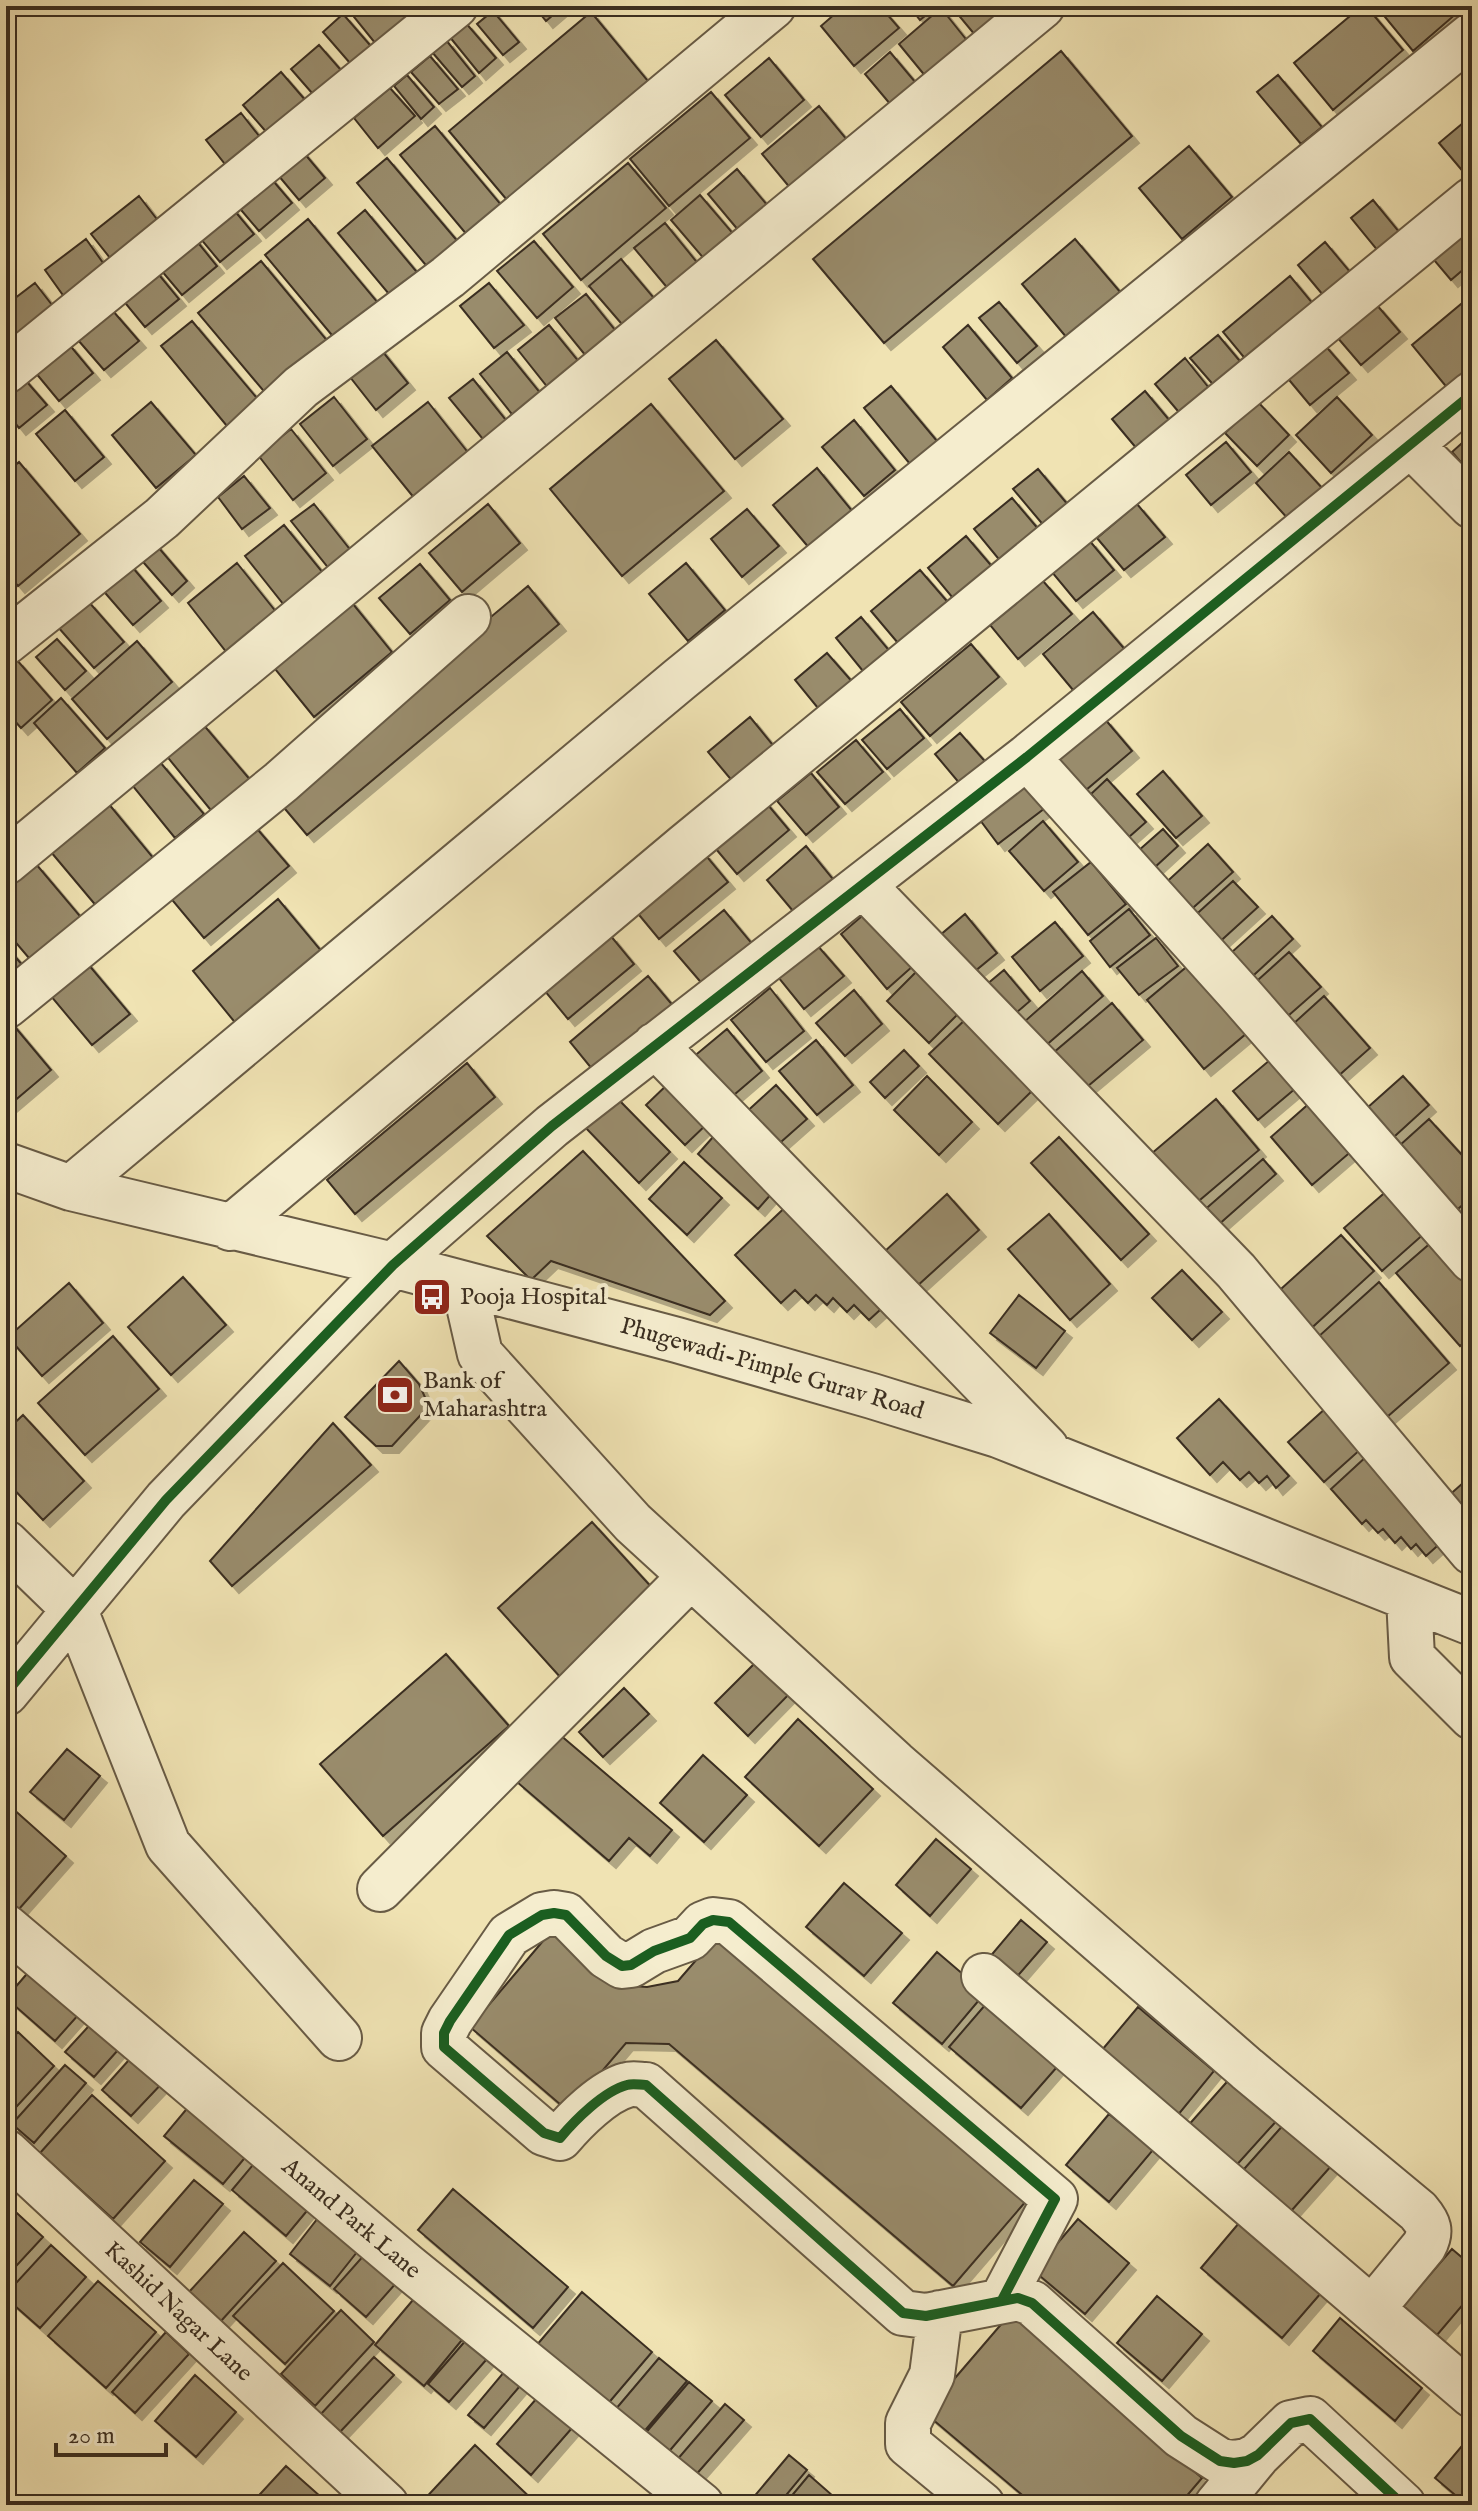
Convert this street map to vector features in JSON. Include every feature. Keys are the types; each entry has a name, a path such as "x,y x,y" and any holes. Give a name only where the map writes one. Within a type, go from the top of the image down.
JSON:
{"street":[{"path":"6,371 455,6"},
{"path":"6,642 162,518 301,387 448,277 773,6"},
{"path":"6,862 1042,6"},
{"path":"71,1188 680,679 1472,35"},
{"path":"230,1228 685,846 1472,200"},
{"path":"6,1693 166,1500 393,1265 552,1126 1027,757 1472,394"},
{"path":"1411,445 1472,506"},
{"path":"6,1006 281,782 468,617"},
{"path":"1027,757 1239,993 1472,1260"},
{"path":"863,885 1236,1271 1472,1552"},
{"path":"655,1045 1055,1459"},
{"name":"Phugewadi-Pimple Gurav Road","path":"6,1165 71,1188 393,1265 677,1340 998,1435 1472,1623"},
{"path":"464,1284 480,1354 633,1523 931,1793 1247,2069 1418,2211 1429,2226 1429,2236 1372,2309"},
{"path":"6,1543 75,1610 168,1845 339,2038"},
{"path":"380,1889 691,1576"},
{"path":"1409,1598 1412,1657 1472,1717"},
{"path":"1002,2300 1055,2199 729,1922 713,1920 703,1924 690,1938 654,1951 631,1965 622,1966 606,1956 566,1915 542,1915 509,1935 457,2008 444,2033 444,2047 544,2133 560,2138 576,2119 615,2090 629,2084 646,2085 903,2313 926,2316 1018,2298 1032,2303 1181,2436 1220,2461 1234,2463 1258,2455"},
{"name":"Anand Park Lane","path":"6,1927 407,2266 701,2505"},
{"path":"984,1976 1472,2395"},
{"name":"Kashid Nagar Lane","path":"6,2152 386,2505"},
{"path":"940,2313 932,2375 908,2423 908,2444 982,2505"},
{"path":"1217,2505 1258,2455 1291,2423 1310,2419 1403,2505"}],"building":[{"path":"368,6 420,6 384,54 354,17"},
{"path":"534,6 558,6 560,9 546,21"},
{"path":"844,6 880,6 899,28 854,66 821,26"},
{"path":"909,6 937,6 920,20"},
{"path":"951,6 994,6 1010,26 985,47"},
{"path":"1362,6 1366,6 1403,50 1333,110 1294,63"},
{"path":"1376,6 1451,6 1457,13 1413,51"},
{"path":"941,8 973,48 931,83 899,44"},
{"path":"493,11 519,42 503,55 477,24"},
{"path":"591,12 648,81 507,200 449,131"},
{"path":"343,14 376,52 356,70 323,32"},
{"path":"465,22 496,58 479,73 449,36"},
{"path":"446,40 475,76 462,87 432,52"},
{"path":"319,45 347,77 319,101 291,69"},
{"path":"1061,51 1132,136 884,343 813,259"},
{"path":"890,52 921,89 896,111 865,74"},
{"path":"430,56 458,89 439,104 411,72"},
{"path":"769,58 804,100 761,137 725,95"},
{"path":"281,72 313,109 274,141 243,105"},
{"path":"407,75 434,107 421,119 394,86"},
{"path":"1278,75 1322,127 1301,144 1257,92"},
{"path":"390,88 415,116 378,148 354,118"},
{"path":"711,92 750,138 669,206 630,159"},
{"path":"819,106 853,147 796,195 762,154"},
{"path":"241,113 267,146 232,173 206,140"},
{"path":"1469,118 1472,122 1471,181 1439,143"},
{"path":"435,126 508,213 473,242 400,155"},
{"path":"1189,146 1232,197 1182,239 1139,188"},
{"path":"299,147 325,178 299,200 273,169"},
{"path":"387,158 465,250 435,276 357,183"},
{"path":"628,163 666,208 581,280 543,234"},
{"path":"737,169 773,212 744,237 708,194"},
{"path":"269,176 292,203 259,231 236,204"},
{"path":"700,195 736,237 706,261 671,220"},
{"path":"139,196 166,231 118,268 91,234"},
{"path":"1373,200 1405,239 1383,257 1351,218"},
{"path":"229,204 254,234 220,262 195,232"},
{"path":"365,210 426,283 399,306 338,233"},
{"path":"308,219 384,310 341,346 265,255"},
{"path":"665,223 700,266 670,291 634,248"},
{"path":"1472,229 1472,262 1451,280 1434,260"},
{"path":"191,234 217,266 182,295 155,263"},
{"path":"86,239 111,274 70,305 45,270"},
{"path":"1075,239 1121,293 1067,338 1022,284"},
{"path":"534,241 573,287 537,318 497,271"},
{"path":"1325,242 1351,273 1323,295 1298,265"},
{"path":"621,259 659,304 627,330 589,286"},
{"path":"261,261 335,350 273,402 198,313"},
{"path":"151,265 179,299 145,327 117,293"},
{"path":"1290,276 1319,311 1252,367 1223,332"},
{"path":"35,283 59,314 20,345 6,328 6,305"},
{"path":"489,283 524,325 494,348 460,306"},
{"path":"586,294 616,331 586,356 555,318"},
{"path":"1467,299 1472,306 1472,370 1449,390 1412,345"},
{"path":"999,302 1037,346 1017,363 979,318"},
{"path":"1376,304 1400,332 1361,365 1337,337"},
{"path":"113,311 139,341 104,370 78,340"},
{"path":"192,321 267,410 236,437 161,346"},
{"path":"549,325 580,363 549,389 518,350"},
{"path":"968,325 1012,378 987,400 943,347"},
{"path":"1218,335 1244,366 1217,389 1190,358"},
{"path":"371,337 408,383 376,410 339,363"},
{"path":"716,340 783,419 735,459 669,379"},
{"path":"68,343 93,373 59,401 35,372"},
{"path":"1323,343 1349,373 1310,405 1285,375"},
{"path":"507,352 542,395 515,418 480,374"},
{"path":"1185,358 1213,393 1183,417 1155,384"},
{"path":"21,375 47,405 19,428 6,412 6,388"},
{"path":"473,379 510,425 487,444 449,398"},
{"path":"891,386 937,441 910,464 864,408"},
{"path":"1145,391 1175,427 1142,455 1112,419"},
{"path":"334,397 367,439 333,466 300,424"},
{"path":"1337,397 1372,435 1331,473 1296,435"},
{"path":"151,402 196,455 156,488 112,435"},
{"path":"428,402 470,455 415,499 372,446"},
{"path":"1258,402 1289,435 1257,466 1225,433"},
{"path":"651,404 724,491 622,576 550,489"},
{"path":"65,410 104,457 75,481 36,434"},
{"path":"854,420 895,470 864,496 822,447"},
{"path":"291,429 326,473 293,500 258,455"},
{"path":"1472,434 1472,475 1452,452"},
{"path":"1226,442 1251,472 1211,505 1186,475"},
{"path":"1289,452 1323,489 1289,520 1256,483"},
{"path":"19,462 80,534 18,586 6,572 6,473"},
{"path":"817,468 853,512 810,549 773,505"},
{"path":"1038,469 1069,506 1045,527 1013,489"},
{"path":"244,476 270,508 242,529 218,497"},
{"path":"1012,498 1040,531 1002,563 974,529"},
{"path":"314,504 352,552 330,570 291,521"},
{"path":"488,504 520,543 462,592 429,553"},
{"path":"1137,504 1165,537 1124,570 1097,538"},
{"path":"747,509 779,546 742,577 711,539"},
{"path":"284,525 328,579 288,610 245,556"},
{"path":"966,536 995,570 957,603 928,568"},
{"path":"1089,540 1114,570 1076,601 1051,571"},
{"path":"153,541 187,581 172,595 137,555"},
{"path":"128,562 161,601 133,625 100,587"},
{"path":"237,563 281,618 231,658 188,603"},
{"path":"686,563 725,610 688,641 649,594"},
{"path":"420,564 450,600 410,634 379,598"},
{"path":"920,570 952,607 903,649 871,611"},
{"path":"1043,581 1072,614 1018,659 990,625"},
{"path":"528,586 559,624 307,835 275,797"},
{"path":"349,599 392,652 314,717 271,664"},
{"path":"88,601 124,642 94,668 58,627"},
{"path":"1093,612 1133,659 1083,702 1043,654"},
{"path":"861,617 893,655 867,676 836,638"},
{"path":"57,639 86,671 65,690 36,657"},
{"path":"137,641 172,682 107,739 72,699"},
{"path":"971,644 999,677 930,736 901,702"},
{"path":"827,653 855,685 822,713 795,680"},
{"path":"16,659 52,700 21,728 6,711 6,667"},
{"path":"61,698 105,748 77,773 34,723"},
{"path":"900,709 924,738 887,769 862,740"},
{"path":"750,717 781,755 739,789 708,752"},
{"path":"1104,718 1132,751 1079,796 1051,763"},
{"path":"202,723 252,782 214,814 165,754"},
{"path":"960,733 997,775 971,797 935,754"},
{"path":"856,740 883,772 845,804 817,772"},
{"path":"160,762 204,814 175,838 132,785"},
{"path":"1163,771 1202,816 1176,838 1137,794"},
{"path":"811,773 839,807 806,835 777,801"},
{"path":"1027,777 1049,805 998,844 977,816"},
{"path":"1107,779 1146,822 1129,837 1091,794"},
{"path":"763,799 789,830 737,874 711,843"},
{"path":"108,803 155,860 98,908 51,852"},
{"path":"1043,821 1078,862 1044,891 1009,851"},
{"path":"253,824 289,866 204,938 168,895"},
{"path":"1163,829 1178,846 1154,868 1138,851"},
{"path":"1208,844 1233,872 1185,915 1160,888"},
{"path":"806,846 837,884 798,917 767,880"},
{"path":"703,852 728,882 659,939 635,910"},
{"path":"1091,862 1126,904 1088,935 1053,892"},
{"path":"36,864 85,922 34,964 6,931 6,889"},
{"path":"1233,881 1258,907 1214,947 1190,920"},
{"path":"278,899 328,959 242,1031 193,971"},
{"path":"876,904 922,958 887,989 841,934"},
{"path":"1129,909 1150,935 1110,967 1090,941"},
{"path":"724,910 754,946 705,987 674,951"},
{"path":"965,914 997,953 963,981 932,942"},
{"path":"1272,916 1293,939 1243,985 1222,961"},
{"path":"1055,922 1083,956 1040,991 1012,957"},
{"path":"610,935 634,964 568,1019 544,990"},
{"path":"1156,938 1178,966 1139,995 1117,968"},
{"path":"817,945 844,976 804,1009 778,977"},
{"path":"6,946 24,967 6,982"},
{"path":"1289,952 1321,987 1280,1023 1249,988"},
{"path":"83,958 130,1014 92,1045 45,989"},
{"path":"1190,964 1247,1033 1204,1069 1147,1000"},
{"path":"920,968 962,1010 929,1043 887,1001"},
{"path":"1004,970 1030,1001 995,1031 968,1000"},
{"path":"1082,971 1103,996 1029,1060 1008,1036"},
{"path":"648,976 680,1014 601,1080 570,1042"},
{"path":"770,988 804,1031 766,1062 731,1020"},
{"path":"854,990 882,1024 845,1056 816,1023"},
{"path":"1324,996 1370,1048 1328,1085 1282,1034"},
{"path":"1112,1003 1143,1040 1063,1107 1033,1070"},
{"path":"967,1018 1035,1088 998,1124 929,1054"},
{"path":"10,1021 51,1070 6,1108 6,1024"},
{"path":"727,1029 762,1071 728,1100 692,1058"},
{"path":"816,1040 853,1085 817,1115 779,1071"},
{"path":"904,1050 919,1066 885,1098 870,1082"},
{"path":"1277,1054 1302,1083 1258,1120 1233,1091"},
{"path":"467,1063 495,1097 355,1214 327,1180"},
{"path":"927,1076 972,1122 939,1155 894,1110"},
{"path":"1403,1076 1429,1105 1384,1146 1358,1116"},
{"path":"671,1081 710,1121 685,1145 646,1105"},
{"path":"776,1085 807,1119 773,1149 743,1115"},
{"path":"614,1095 670,1152 639,1183 583,1125"},
{"path":"1216,1099 1259,1150 1181,1216 1138,1165"},
{"path":"1312,1101 1354,1149 1312,1185 1271,1137"},
{"path":"1429,1119 1472,1166 1472,1197 1446,1219 1389,1155"},
{"path":"721,1128 781,1183 758,1209 698,1154"},
{"path":"1059,1137 1149,1234 1121,1260 1031,1163"},
{"path":"583,1151 725,1301 710,1315 551,1261 531,1280 487,1236"},
{"path":"1263,1159 1276,1174 1200,1241 1186,1226"},
{"path":"684,1162 722,1198 687,1235 649,1199"},
{"path":"1389,1189 1426,1232 1382,1271 1344,1228"},
{"path":"947,1194 979,1230 916,1287 884,1252"},
{"path":"795,1198 892,1299 869,1320 854,1305 847,1312 833,1298 827,1305 816,1295 808,1303 795,1290 781,1303 735,1255"},
{"path":"1472,1203 1472,1247 1450,1223"},
{"path":"1049,1214 1110,1284 1070,1320 1008,1249"},
{"path":"1341,1235 1374,1271 1305,1334 1272,1297"},
{"path":"1434,1240 1472,1284 1472,1336 1460,1346 1396,1273"},
{"path":"1182,1270 1222,1312 1192,1340 1152,1298"},
{"path":"183,1277 226,1325 171,1375 128,1327"},
{"path":"1379,1282 1449,1363 1387,1417 1318,1337"},
{"path":"69,1283 103,1323 42,1376 8,1337"},
{"path":"1019,1295 1065,1331 1036,1368 990,1333"},
{"path":"113,1336 159,1389 85,1455 38,1403"},
{"name":"Bank of Maharashtra","path":"399,1361 419,1384 429,1406 392,1446 376,1446 345,1417"},
{"path":"1219,1399 1289,1476 1276,1488 1267,1476 1259,1483 1249,1472 1240,1480 1223,1462 1210,1475 1177,1438"},
{"path":"1326,1408 1362,1448 1324,1482 1288,1442"},
{"path":"23,1415 84,1481 43,1520 6,1481 6,1431"},
{"path":"333,1423 371,1465 232,1586 210,1561"},
{"path":"1368,1455 1444,1540 1426,1556 1416,1544 1411,1549 1401,1537 1395,1543 1383,1529 1378,1533 1366,1520 1362,1524 1331,1489"},
{"path":"1472,1475 1472,1527 1446,1498"},
{"path":"592,1522 655,1591 561,1678 498,1608"},
{"path":"766,1652 799,1684 748,1736 715,1703"},
{"path":"446,1654 509,1726 383,1836 320,1764"},
{"path":"624,1688 649,1714 603,1757 579,1732"},
{"path":"798,1719 873,1789 819,1846 745,1777"},
{"path":"559,1734 672,1830 650,1856 629,1838 609,1861 517,1782"},
{"path":"67,1749 100,1776 64,1820 30,1792"},
{"path":"703,1755 747,1795 704,1842 660,1803"},
{"path":"11,1807 66,1856 19,1909 6,1898 6,1813"},
{"path":"936,1839 971,1869 930,1916 896,1885"},
{"path":"844,1883 902,1933 864,1976 806,1927"},
{"path":"1021,1920 1047,1942 1008,1987 983,1965"},
{"path":"554,1928 620,1985 647,1987 678,1981 723,1929 1033,2193 953,2286 669,2044 626,2043 568,2111 470,2027"},
{"path":"937,1952 985,1993 942,2044 893,2003"},
{"path":"38,1961 88,2004 55,2041 6,1998"},
{"path":"992,1997 1064,2059 1021,2108 949,2047"},
{"path":"1138,2007 1214,2071 1173,2121 1097,2056"},
{"path":"98,2016 126,2041 94,2077 65,2052"},
{"path":"18,2032 54,2066 7,2117 6,2045"},
{"path":"137,2051 167,2078 131,2116 102,2090"},
{"path":"65,2065 86,2083 34,2143 12,2124"},
{"path":"1233,2075 1280,2117 1233,2169 1186,2128"},
{"path":"92,2095 165,2161 113,2219 40,2153"},
{"path":"195,2099 253,2148 223,2184 164,2136"},
{"path":"1109,2114 1153,2150 1109,2202 1066,2165"},
{"path":"1285,2123 1332,2165 1284,2219 1237,2177"},
{"path":"262,2154 316,2200 286,2236 232,2190"},
{"path":"194,2180 223,2204 170,2267 140,2242"},
{"path":"453,2189 568,2287 533,2328 418,2230"},
{"path":"6,2205 43,2237 6,2277"},
{"path":"325,2209 365,2242 330,2286 290,2254"},
{"path":"1078,2219 1129,2263 1085,2314 1034,2271"},
{"path":"1239,2223 1321,2293 1282,2338 1201,2268"},
{"path":"244,2232 276,2261 221,2321 189,2292"},
{"path":"51,2245 86,2277 40,2328 6,2298 6,2294"},
{"path":"373,2245 405,2273 366,2317 334,2289"},
{"path":"1452,2249 1472,2266 1472,2294 1437,2335 1403,2306"},
{"path":"283,2263 334,2311 285,2364 233,2316"},
{"path":"98,2281 156,2332 106,2388 48,2336"},
{"path":"582,2292 652,2352 606,2406 536,2346"},
{"path":"418,2294 466,2335 424,2386 375,2345"},
{"path":"1157,2296 1202,2334 1162,2381 1117,2343"},
{"path":"341,2310 374,2342 315,2406 281,2374"},
{"path":"1010,2314 1202,2478 1179,2505 1034,2505 925,2413"},
{"path":"1340,2318 1422,2388 1395,2421 1313,2351"},
{"path":"166,2332 189,2354 135,2413 112,2392"},
{"path":"473,2332 494,2351 449,2402 428,2384"},
{"path":"374,2357 394,2375 339,2433 320,2415"},
{"path":"659,2358 687,2381 642,2434 615,2410"},
{"path":"510,2365 526,2379 484,2428 468,2415"},
{"path":"195,2375 236,2412 196,2457 155,2421"},
{"path":"689,2382 712,2401 666,2455 643,2436"},
{"path":"537,2398 572,2428 531,2475 497,2444"},
{"path":"725,2404 744,2420 694,2477 676,2461"},
{"path":"1472,2434 1472,2505 1467,2505 1435,2478"},
{"path":"475,2445 538,2505 420,2504"},
{"path":"789,2455 807,2470 778,2505 747,2505"},
{"path":"286,2466 330,2505 250,2505"},
{"path":"809,2475 833,2496 825,2505 784,2505"}],"cycle path":[{"path":"6,1693 166,1500 393,1265 552,1126 1027,757 1472,394"},
{"path":"1002,2300 1055,2199 729,1922 713,1920 703,1924 690,1938 654,1951 631,1965 622,1966 606,1956 566,1915 542,1915 509,1935 444,2033 444,2047 544,2133 560,2138 609,2093 629,2084 646,2085 903,2313 926,2316 1018,2298 1032,2303 1181,2436 1220,2461 1247,2461 1258,2455 1291,2423 1310,2419 1403,2505"}],"place":[{"name":"Pooja Hospital","path":"432,1297"},
{"name":"Bank of Maharashtra","path":"395,1395"}]}
